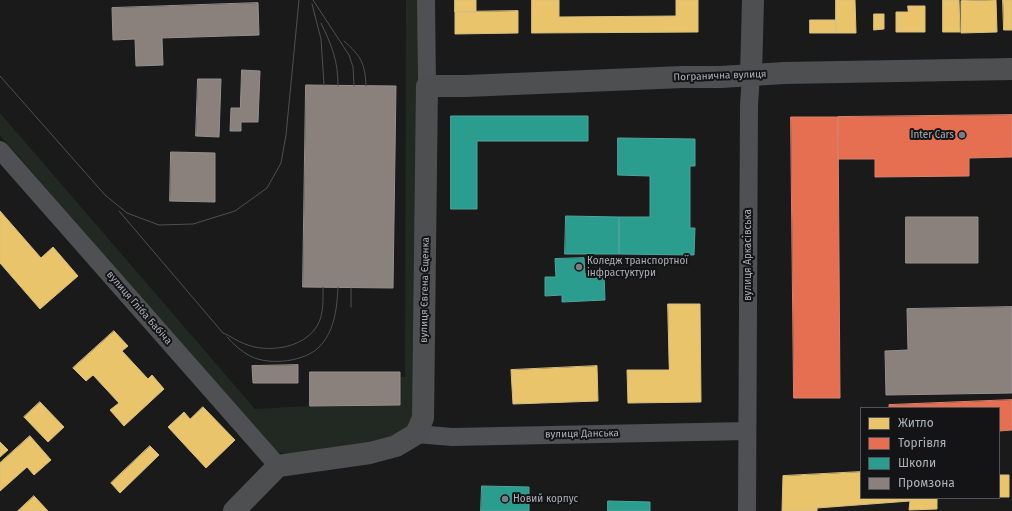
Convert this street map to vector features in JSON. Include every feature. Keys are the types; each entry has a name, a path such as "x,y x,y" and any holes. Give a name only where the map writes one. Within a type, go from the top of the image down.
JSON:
{"street":[{"name":"вулиця Євгена Єщенка","path":"416,434 423,418 427,86 426,0"},
{"name":"вулиця Аркасівська","path":"747,511 749,113 753,0"},
{"name":"Погранична вулиця","path":"427,86 466,86 784,73 1012,69"},
{"name":"вулиця Гліба Бабіча","path":"0,150 278,466"},
{"name":"вулиця Данська","path":"416,434 452,437 747,431"},
{"path":"234,511 278,466 370,453 396,446 416,434"}],"shaded area":[{"path":"406,0 418,0 415,418 394,442 292,456 278,452 260,435 0,135 0,113 255,409 310,406 400,405 400,377 405,377"}],"building: Житло":[{"path":"455,0 476,0 476,12 455,12"},
{"path":"532,0 559,0 559,17 676,16 676,0 698,0 698,32 532,33"},
{"path":"836,0 855,0 856,33 836,33"},
{"path":"943,0 959,0 960,32 943,32"},
{"path":"996,0 997,32 961,33 961,1"},
{"path":"1003,0 1012,0 1012,30 1004,30"},
{"path":"908,6 925,6 925,32 896,32 896,12 908,12"},
{"path":"518,11 518,33 455,34 455,12"},
{"path":"874,14 884,14 884,29 874,30"},
{"path":"810,20 836,20 836,33 810,33"},
{"path":"0,211 41,258 53,247 78,276 40,309 0,263"},
{"path":"668,304 700,304 701,402 628,403 627,370 669,370"},
{"path":"114,331 128,346 122,351 148,379 152,375 164,389 124,426 110,410 119,403 93,375 86,381 73,368"},
{"path":"597,366 598,401 513,404 511,370"},
{"path":"40,402 64,427 48,442 24,417"},
{"path":"203,407 235,440 206,468 168,427 184,412 190,419"},
{"path":"30,436 51,460 34,475 27,467 0,491 0,463"},
{"path":"0,442 8,450 0,457"},
{"path":"150,446 159,455 120,493 111,483"},
{"path":"860,472 860,499 937,499 937,509 909,510 910,501 817,508 817,511 782,511 783,476"},
{"path":"1000,475 1009,475 1009,497 1000,497"},
{"path":"34,496 48,511 18,511"}],"building: Торгівля":[{"path":"1012,115 1012,157 969,158 969,176 875,177 875,159 838,159 838,117"},
{"path":"791,117 838,117 840,398 794,398"},
{"path":"1012,400 1012,430 1000,431 1000,407 889,407 889,405"}],"building: Школи":[{"path":"451,116 588,116 588,141 477,141 477,209 451,209"},
{"path":"618,138 695,139 695,166 690,166 690,228 695,228 694,255 619,254 619,217 650,217 650,176 618,175"},
{"path":"566,216 619,217 619,254 565,254"},
{"path":"584,258 585,274 604,273 605,300 562,302 562,295 545,296 545,277 556,277 555,259"},
{"name":"Новий корпус","path":"482,486 529,487 529,511 481,511"},
{"name":"Новий корпус","path":"608,501 650,502 650,511 608,511"}],"building: Промзона":[{"path":"258,3 259,35 162,38 163,65 136,66 135,39 113,40 112,8"},
{"path":"242,70 260,71 258,122 241,122 241,131 230,131 231,108 240,108"},
{"path":"198,79 221,79 219,137 196,136"},
{"path":"306,85 396,86 393,288 303,287"},
{"path":"171,152 215,153 215,202 170,201"},
{"path":"906,217 978,217 978,263 906,263"},
{"path":"1012,307 1012,393 886,395 885,351 908,350 907,309"},
{"path":"298,365 298,383 253,383 252,366"},
{"path":"310,372 400,372 400,405 310,406"}],"tram line":[{"path":"0,76 105,195 127,213 159,225 193,224 235,211 267,188 281,163 286,135 299,0"},
{"path":"313,0 349,55 353,67 354,86"},
{"path":"312,4 321,39 324,85"},
{"path":"321,23 334,53 338,86"},
{"path":"344,41 361,60 365,71 366,86"},
{"path":"119,211 223,333 245,344 254,347 274,348 284,347 303,340 311,334 321,317 323,307 323,287"},
{"path":"227,337 244,352 258,359 267,361 287,361 307,355 315,351 326,339 336,310 338,287"},
{"path":"351,288 351,307"}],"place":[{"name":"Inter Cars","path":"962,135"},
{"name":"Коледж транспортної інфрастуктури","path":"579,267"},
{"name":"Новий корпус","path":"505,499"}]}
